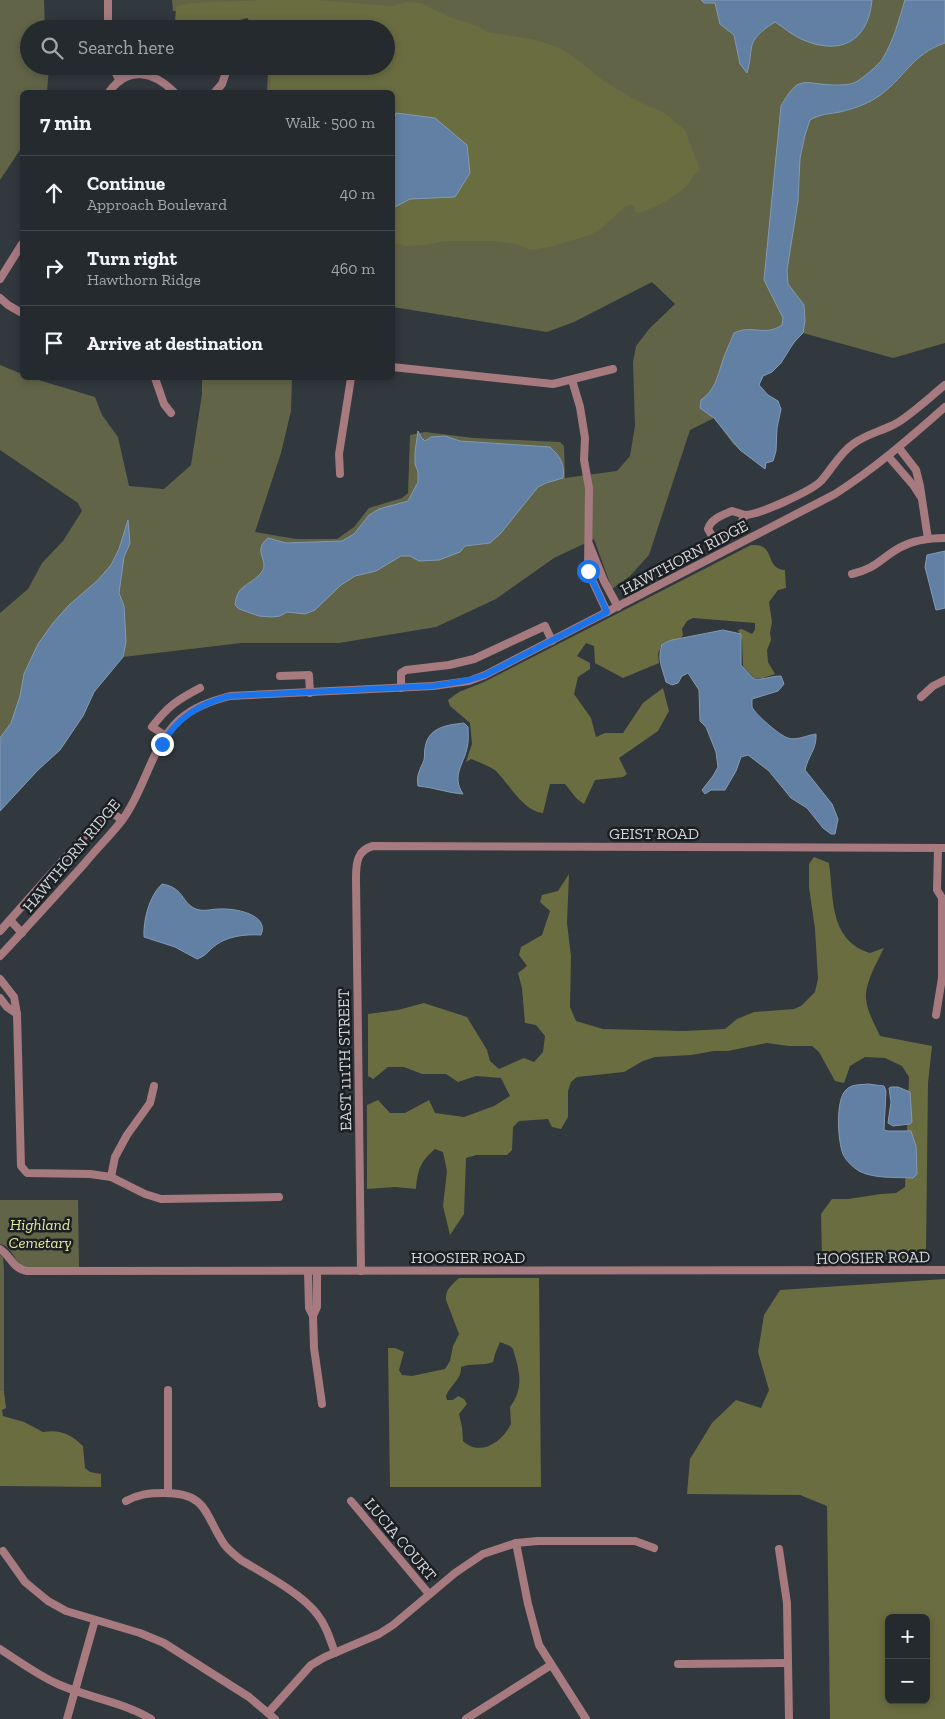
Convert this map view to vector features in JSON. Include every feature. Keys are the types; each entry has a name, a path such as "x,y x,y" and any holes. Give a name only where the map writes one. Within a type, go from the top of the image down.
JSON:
{"street":[{"path":"108,0 108,20"},
{"path":"117,75 120,81"},
{"path":"110,90 115,84 126,77 135,75"},
{"path":"144,75 155,77 172,90"},
{"path":"217,90 222,84 225,75"},
{"path":"0,279 20,247"},
{"path":"0,298 20,312"},
{"path":"395,367 542,384 572,380 613,369"},
{"path":"156,380 164,404 171,413"},
{"path":"340,474 339,454 351,380"},
{"path":"572,380 580,407 585,438 584,460 588,488 588,571 607,612"},
{"path":"745,515 739,527 719,537 712,536 709,532 709,526 713,520 729,512 750,515 810,490 850,446 870,434 892,426 945,384"},
{"name":"HAWTHORN RIDGE","path":"0,956 122,820 134,802 166,736 178,721 191,711 217,699 230,696 451,684 469,680 504,666 834,494 855,481 899,448 945,407"},
{"path":"899,448 916,470 928,539"},
{"path":"888,456 914,486 922,499"},
{"path":"787,499 794,515"},
{"path":"771,507 778,523"},
{"path":"852,574 866,571 900,548 928,539 945,538"},
{"path":"588,542 604,581 618,607"},
{"path":"401,688 401,674 406,670 450,666 474,659 545,626 552,640"},
{"path":"280,676 309,675 310,692"},
{"path":"921,697 933,686 945,680"},
{"path":"166,736 152,727 164,711 178,700 200,688"},
{"path":"0,931 104,814 110,812 122,820"},
{"name":"GEIST ROAD","path":"363,850 373,846 941,848"},
{"path":"936,1015 942,978 943,895 937,890 941,848"},
{"name":"EAST 111TH STREET","path":"361,1271 356,878 358,858 363,850"},
{"path":"10,920 22,933"},
{"path":"0,979 14,997 17,1014 21,1166 27,1173 90,1174 111,1177 145,1194 162,1199 279,1197"},
{"path":"0,998 17,1014"},
{"path":"111,1177 115,1157 127,1135 150,1104 154,1086"},
{"name":"HOOSIER ROAD","path":"0,1249 7,1254 16,1267 27,1271 945,1270"},
{"path":"308,1271 308,1308 313,1316"},
{"path":"317,1271 317,1307 313,1316 314,1348 322,1404"},
{"path":"168,1390 168,1493"},
{"path":"126,1501 141,1494 168,1493 183,1494 195,1499 206,1510 224,1545 231,1552 311,1607 329,1635 335,1653"},
{"name":"LUCIA COURT","path":"351,1501 429,1594"},
{"path":"268,1713 305,1670 318,1660 379,1634 472,1560 493,1550 516,1543 538,1541 634,1541 654,1548"},
{"path":"516,1543 536,1639 586,1719"},
{"path":"779,1549 787,1603 789,1719"},
{"path":"3,1551 25,1582 48,1601 66,1611 140,1633 164,1643 249,1697 275,1719"},
{"path":"67,1719 95,1620"},
{"path":"0,1649 46,1678 75,1690 122,1705 151,1719"},
{"path":"678,1664 788,1663"},
{"path":"466,1719 551,1665"}],"green space":[{"path":"0,0 44,0 45,20 20,20 20,75 48,75 47,90 20,90 20,150 0,180"},
{"path":"172,0 945,0 945,343 893,358 803,333 776,367 763,376 759,385 768,395 778,401 781,409 773,461 766,463 765,469 733,444 714,418 690,430 649,555 630,576 612,589 594,539 554,558 496,599 436,627 339,643 241,643 123,657 94,692 83,716 60,750 38,770 0,811 0,613 28,589 42,563 63,541 82,511 78,503 0,450 0,365 20,373 20,380 39,380 95,397 102,415 118,437 129,486 164,489 191,465 202,394 202,380 292,380 291,411 281,453 255,532 296,539 337,539 354,527 369,508 402,498 408,493 410,435 425,432 474,438 560,442 564,446 565,478 617,471 630,456 635,426 633,362 636,346 649,329 675,304 652,282 574,322 547,332 395,307 395,90 267,90 268,75 395,75 395,20 320,20 283,15 173,11"},
{"path":"317,0 392,6 406,2 421,3 487,32 536,40 560,48 605,82 637,101 663,112 685,130 700,170 683,188 659,205 640,213 635,212 635,206 630,205 590,235 550,247 530,250 516,244 493,241 445,241 426,245 405,246 395,243 395,90 270,90 272,75 395,75 395,20 249,20 247,18 240,20 175,20 176,7 203,2"},
{"path":"751,545 763,547 773,564 785,570 786,588 778,590 769,602 772,622 771,640 767,650 768,662 775,674 763,678 754,678 743,666 742,640 738,630 742,629 752,634 755,630 755,623 693,618 687,621 682,629 683,635 681,638 662,643 658,654 659,663 623,678 595,663 594,646 586,643 577,656 590,663 590,669 578,677 574,694 591,718 596,737 605,733 623,733 643,703 663,688 669,711 658,731 619,758 627,774 623,777 595,780 584,804 577,799 565,784 550,784 543,813 536,811 523,802 493,769 471,759 466,762 472,744 470,723 450,706 448,700 459,692 484,682"},
{"path":"814,857 829,863 836,917 847,939 857,947 870,953 884,948 872,973 866,993 868,1008 880,1036 932,1046 928,1083 926,1252 922,1260 907,1260 867,1254 822,1257 821,1214 832,1199 896,1193 905,1187 909,1077 902,1066 885,1058 865,1057 850,1066 844,1083 835,1081 819,1052 812,1046 789,1046 767,1043 728,1051 655,1057 643,1061 624,1072 577,1077 571,1082 568,1091 568,1117 561,1129 552,1127 548,1119 519,1121 513,1127 512,1150 507,1155 476,1155 466,1158 464,1214 450,1235 443,1206 447,1171 443,1152 435,1149 423,1162 419,1171 416,1189 395,1187 367,1189 367,1105 378,1100 390,1113 405,1113 429,1100 435,1113 464,1117 494,1106 510,1096 501,1078 476,1076 458,1082 446,1074 422,1074 404,1067 388,1067 373,1079 368,1076 368,1014 398,1010 424,1003 467,1017 487,1050 490,1061 499,1069 524,1058 534,1062 543,1052 545,1036 536,1025 525,1023 522,988 518,973 527,966 519,955 521,947 542,935 550,911 540,902 542,895 558,891 569,874 567,923 571,956 570,1007 576,1021 603,1029 684,1031 725,1029 737,1019 754,1012 794,1009 801,1006 815,992 818,979 815,929 809,887 809,864"},
{"name":"Highland Cemetary","path":"0,1200 78,1200 79,1267 23,1267 4,1245 0,1244"},
{"name":"Highland Cemetary","path":"0,1255 3,1257 4,1269 4,1391 0,1391"},
{"path":"459,1278 539,1278 541,1487 390,1487 388,1348 395,1348 404,1352 399,1370 402,1375 412,1376 445,1369 450,1361 453,1346 459,1334 446,1296 448,1290","holes":["500,1342 513,1349 519,1378 518,1392 510,1407 511,1424 496,1442 483,1447 476,1448 470,1446 463,1441 459,1414 467,1404 464,1399 458,1396 453,1400 447,1400 446,1396 458,1379 461,1367 493,1362"]},
{"path":"945,1279 945,1719 830,1719 827,1506 800,1495 687,1494 690,1459 712,1423 736,1400 761,1408 769,1390 758,1352 764,1315 780,1290"},
{"path":"0,1391 4,1391 6,1408 2,1410 3,1416 24,1422 43,1432 55,1431 65,1433 83,1446 85,1468 90,1472 101,1474 101,1487 0,1486"}],"water":[{"path":"701,0 872,0 865,27 858,36 849,42 839,45 815,44 801,39 775,22 754,41 747,73 740,64 734,35 720,24 715,3 704,3"},
{"path":"905,0 945,0 945,43 933,48 916,60 886,91 872,100 854,108 821,115 810,120 805,135 800,158 798,201 787,270 788,284 804,305 805,321 803,333 794,342 781,363 772,372 763,376 759,385 768,395 778,401 781,409 777,428 776,451 773,461 766,463 765,469 740,450 714,418 700,408 701,400 715,383 734,333 747,330 770,330 782,325 783,318 764,280 781,106 794,87 802,83 850,84 870,72 881,61 887,51"},
{"path":"396,113 435,118 467,145 470,173 455,197 410,199 395,207"},
{"path":"418,431 425,441 431,437 445,436 460,441 550,447 561,461 563,478 538,487 501,533 490,543 465,546 460,552 439,560 419,561 410,556 401,556 376,571 355,576 341,585 315,610 305,614 287,612 280,616 259,616 239,609 235,605 236,598 241,589 257,577 263,569 261,547 268,538 286,543 342,541 354,534 369,515 379,509 408,501 418,482 415,452"},
{"path":"128,520 130,543 124,557 119,593 124,606 126,642 123,657 94,692 83,716 60,750 38,770 0,811 0,738 11,723 20,696 24,674 38,644 53,623 111,565 119,549"},
{"path":"945,551 945,608 936,610 925,567 927,555"},
{"path":"723,630 741,634 741,665 754,679 781,676 784,684 778,691 752,699 752,707 758,715 774,729 791,739 816,734 814,748 805,770 832,804 838,819 835,834 831,834 823,828 807,808 791,798 769,771 748,755 741,757 736,771 725,790 711,790 705,794 702,790 718,767 716,752 706,727 700,721 699,690 688,673 682,676 678,683 672,685 666,682 660,655 662,644 672,640"},
{"path":"464,723 468,727 468,743 458,776 463,794 418,786 418,776 430,736 439,728"},
{"path":"162,884 175,889 196,909 241,911 256,917 262,928 261,935 229,938 217,944 204,956 197,959 175,947 144,937 150,902"},
{"path":"868,1084 884,1086 886,1091 884,1130 911,1131 916,1146 917,1174 913,1178 865,1174 852,1166 843,1154 840,1140 840,1103 846,1090 850,1087"},
{"path":"898,1087 910,1092 912,1122 910,1124 893,1126 888,1123 891,1102 889,1088"}],"route":[{"path":"162,744 178,721 191,711 209,702 230,696 433,686 451,684 485,675 607,612 588,571"}]}
